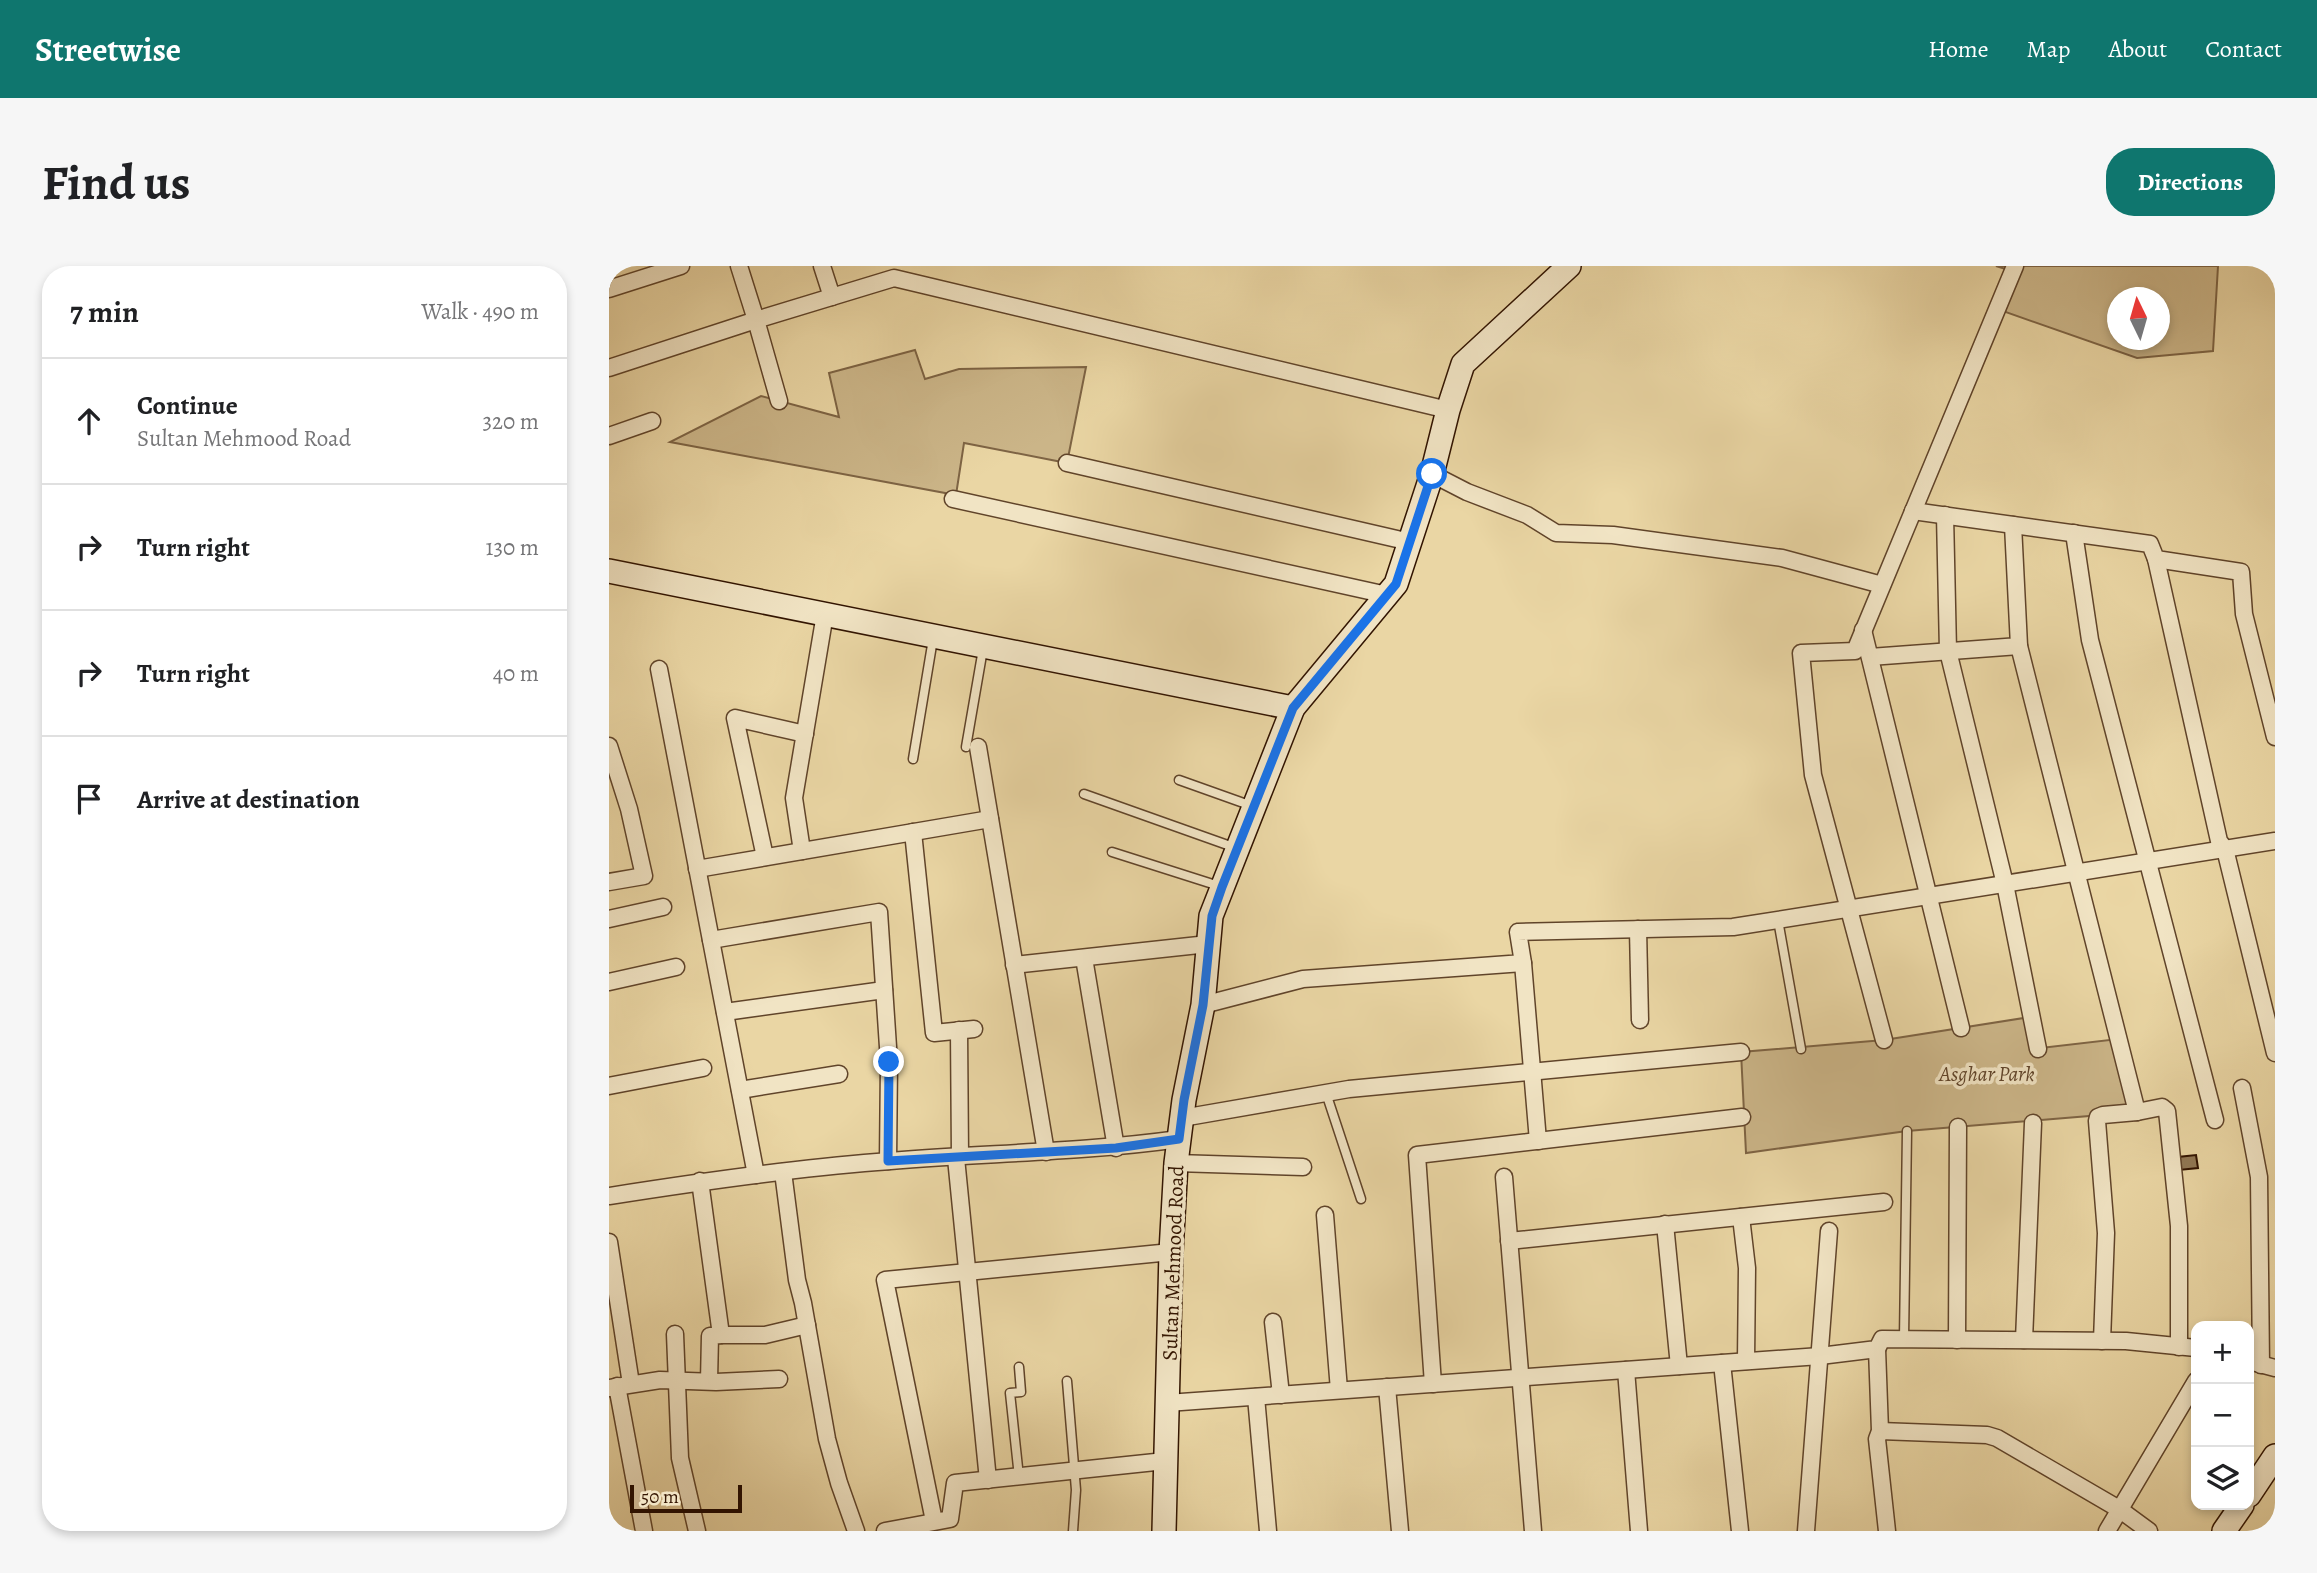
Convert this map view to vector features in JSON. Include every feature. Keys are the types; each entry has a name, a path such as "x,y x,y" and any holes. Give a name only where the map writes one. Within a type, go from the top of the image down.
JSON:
{"street":[{"path":"609,289 681,266"},
{"path":"739,266 779,401"},
{"path":"822,266 832,297"},
{"name":"Sultan Mehmood Road","path":"1164,1531 1176,1163 1203,1005 1212,916 1293,708 1396,584 1432,474 1463,364 1569,266"},
{"path":"1884,1040 1813,775 1801,653 1855,651 2015,266"},
{"path":"609,368 894,278 1448,410"},
{"path":"609,436 652,422"},
{"path":"1067,463 1410,542"},
{"path":"1432,474 1468,492 1527,515 1556,533 1613,535 1782,558 1882,585"},
{"path":"953,499 1387,594"},
{"path":"1913,511 2150,544 2219,841 2225,849 2275,1053"},
{"path":"1945,515 1948,651 2005,884 2038,1049"},
{"path":"2013,525 2019,646 2137,1112"},
{"path":"2074,533 2090,640 2215,1120"},
{"path":"2155,559 2241,572 2244,614 2275,737"},
{"path":"609,571 1293,708"},
{"path":"802,851 794,798 825,614"},
{"path":"1863,630 1961,1028"},
{"path":"1870,657 2019,646"},
{"path":"659,668 756,1175"},
{"path":"765,857 735,718 805,734"},
{"path":"609,746 629,809 644,876 609,882"},
{"path":"972,747 990,819 1046,1152"},
{"path":"697,869 990,819"},
{"path":"913,832 934,1033 967,1030 958,1158 988,1480"},
{"path":"1538,1141 1518,932 1733,927 2275,841"},
{"path":"609,919 663,907"},
{"path":"711,940 879,912 889,1062 888,1161"},
{"path":"1638,929 1640,1020"},
{"path":"1014,965 1208,944"},
{"path":"1084,958 1116,1148"},
{"path":"1203,1005 1303,979 1523,963"},
{"path":"609,982 676,967"},
{"path":"725,1013 884,990"},
{"path":"609,1196 700,1181 888,1161 1116,1148 1326,1093 1741,1052"},
{"path":"609,1086 703,1068"},
{"path":"740,1090 839,1074"},
{"path":"2242,1088 2259,1177 2262,1365"},
{"path":"2102,1341 2106,1233 2098,1117 2162,1107 2168,1111 2179,1226 2179,1347"},
{"path":"1433,1384 1417,1155 1742,1117"},
{"path":"2024,1340 2033,1123"},
{"path":"1957,1340 1958,1127"},
{"path":"1176,1163 1303,1167"},
{"path":"783,1172 797,1280 827,1439 856,1531"},
{"path":"1504,1177 1533,1531"},
{"path":"700,1181 721,1335"},
{"path":"1509,1241 1884,1202"},
{"path":"1325,1215 1339,1390"},
{"path":"1741,1216 1747,1268 1746,1361"},
{"path":"1665,1224 1679,1366"},
{"path":"1805,1531 1829,1231"},
{"path":"609,1242 619,1386 644,1531"},
{"path":"943,1524 885,1280 1171,1252"},
{"path":"1273,1322 1281,1395"},
{"path":"709,1381 710,1336 765,1335 807,1325"},
{"path":"675,1334 680,1458 697,1531"},
{"path":"1887,1531 1877,1439 1880,1432 1877,1349 1882,1339 2102,1341 2191,1348"},
{"path":"1167,1403 1820,1356 1877,1349"},
{"path":"1722,1363 1740,1531"},
{"path":"1626,1370 1639,1531"},
{"path":"619,1386 660,1380 779,1379"},
{"path":"2107,1531 2194,1384"},
{"path":"1387,1387 1400,1531"},
{"path":"1256,1397 1268,1531"},
{"path":"1880,1432 1987,1435 1997,1438 2119,1509 2150,1531"},
{"path":"2254,1488 2275,1456"},
{"path":"943,1524 955,1483 1165,1461"},
{"path":"2224,1531 2239,1510"},
{"path":"885,1531 943,1524"}],"lane":[{"path":"913,759 933,636"},
{"path":"972,747 984,646"},
{"path":"1179,780 1254,807"},
{"path":"1084,794 1237,849"},
{"path":"1112,852 1222,887"},
{"path":"1778,920 1801,1049"},
{"path":"1326,1093 1361,1199"},
{"path":"1904,1339 1907,1131"},
{"path":"1019,1367 1021,1392 1010,1393 1019,1477"},
{"path":"1067,1381 1076,1490 1073,1531"}],"green space":[{"path":"1996,266 2218,266 2213,351 2137,358 2114,350 2170,350 2170,287 2107,287 2107,348 1997,309 2012,271"},
{"path":"915,350 925,379 959,369 1086,367 1067,463 964,443 956,495 670,442 761,396 839,417 829,373"},
{"name":"Asghar Park","path":"2024,1018 2032,1049 2118,1039 2137,1112 1907,1131 1746,1153 1741,1052 1884,1040"}],"building":[{"path":"2196,1155 2198,1168 2179,1170 2178,1157"}],"route":[{"path":"889,1062 888,1161 1116,1148 1179,1139 1203,1005 1212,916 1222,887 1293,708 1396,584 1432,474"}]}
